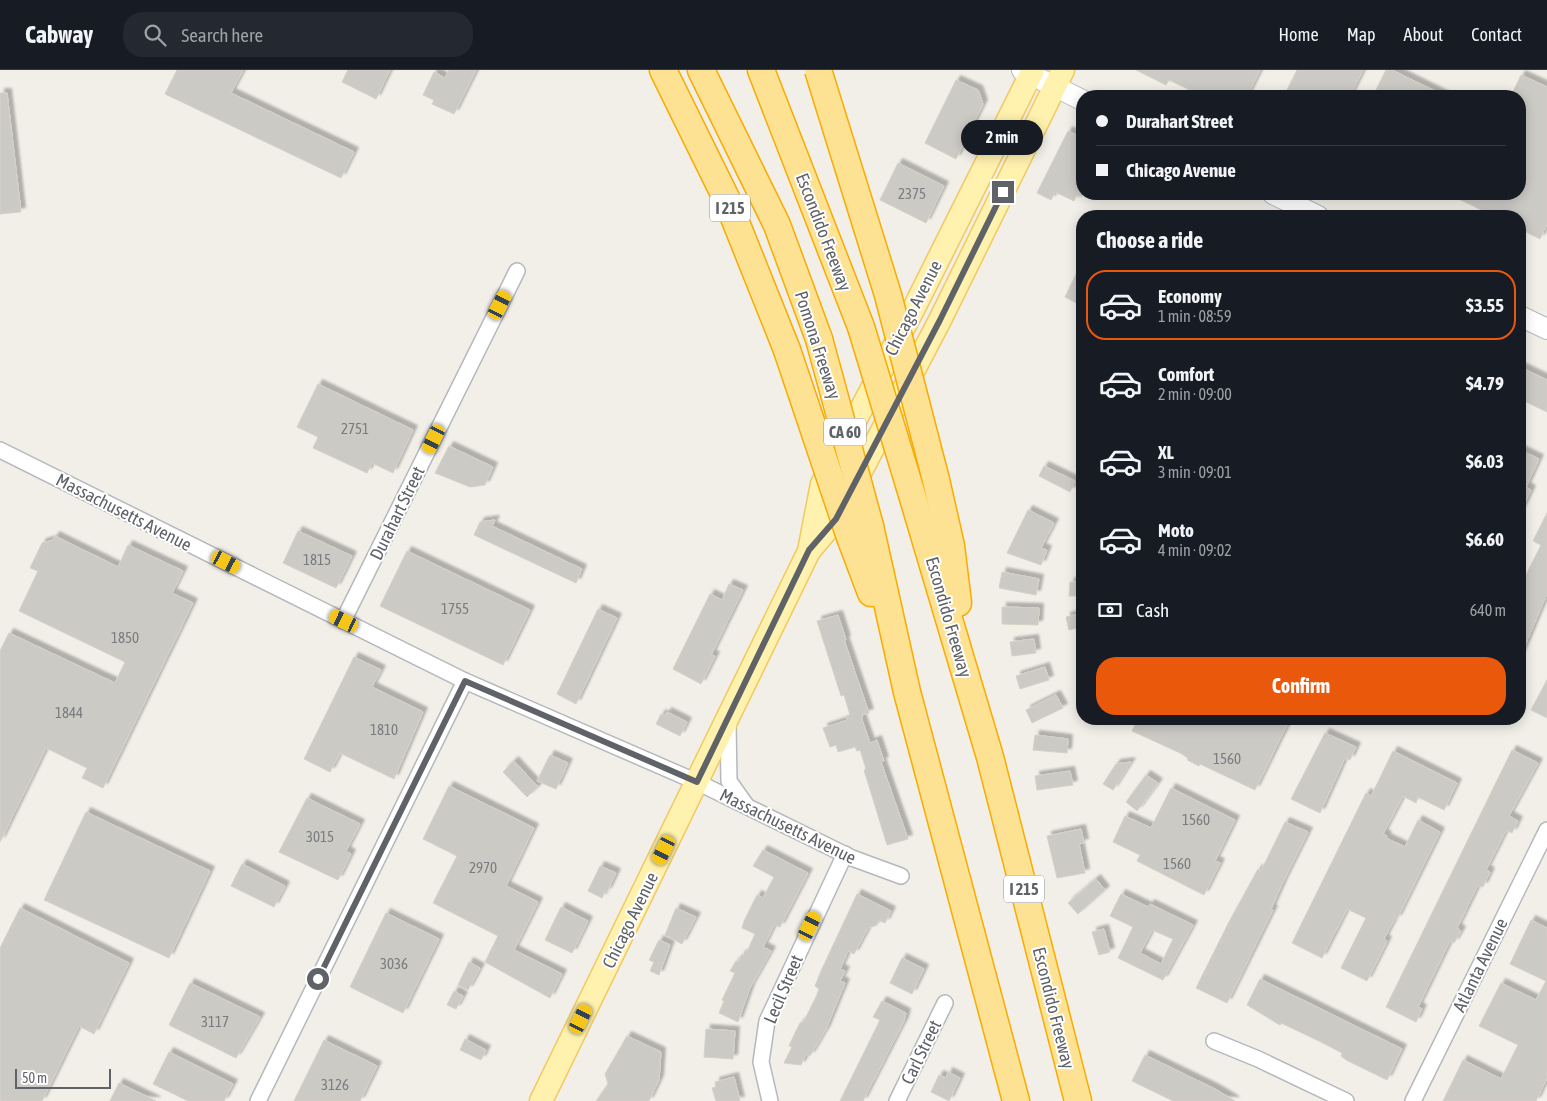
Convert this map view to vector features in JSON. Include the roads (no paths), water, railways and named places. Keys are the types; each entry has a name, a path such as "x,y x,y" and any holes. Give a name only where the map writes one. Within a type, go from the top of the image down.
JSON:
{"highway":[{"name":"I 215","path":"663,70 727,200 861,533"},
{"name":"Pomona Freeway","path":"701,70 777,225 819,339 861,533 907,692 1016,1101"},
{"path":"749,70 789,142"},
{"name":"I 215","path":"761,70 789,142"},
{"path":"818,70 888,295 936,480 950,546 967,679"},
{"name":"Escondido Freeway","path":"789,142 861,327 910,488 990,757 1078,1101"}],"main road":[{"path":"1028,71 1059,78 1076,94"},
{"name":"Chicago Avenue","path":"541,1101 809,550 822,484 915,306 1028,71"},
{"name":"Chicago Avenue","path":"809,550 836,519 940,320 1059,78"},
{"path":"1285,200 1306,210"},
{"path":"1526,319 1547,329"}],"street":[{"name":"Durahart Street","path":"344,621 517,271"},
{"name":"Massachusetts Avenue","path":"0,450 465,681 697,782 845,854 901,876"},
{"path":"258,1101 465,681"},
{"path":"728,717 729,781 746,806"},
{"name":"Atlanta Avenue","path":"1413,1101 1547,830"},
{"name":"Lecil Street","path":"770,1101 761,1062 767,1021 845,854"},
{"name":"Carl Street","path":"896,1101 945,1003"},
{"path":"1214,1041 1258,1059 1346,1101"}]}
